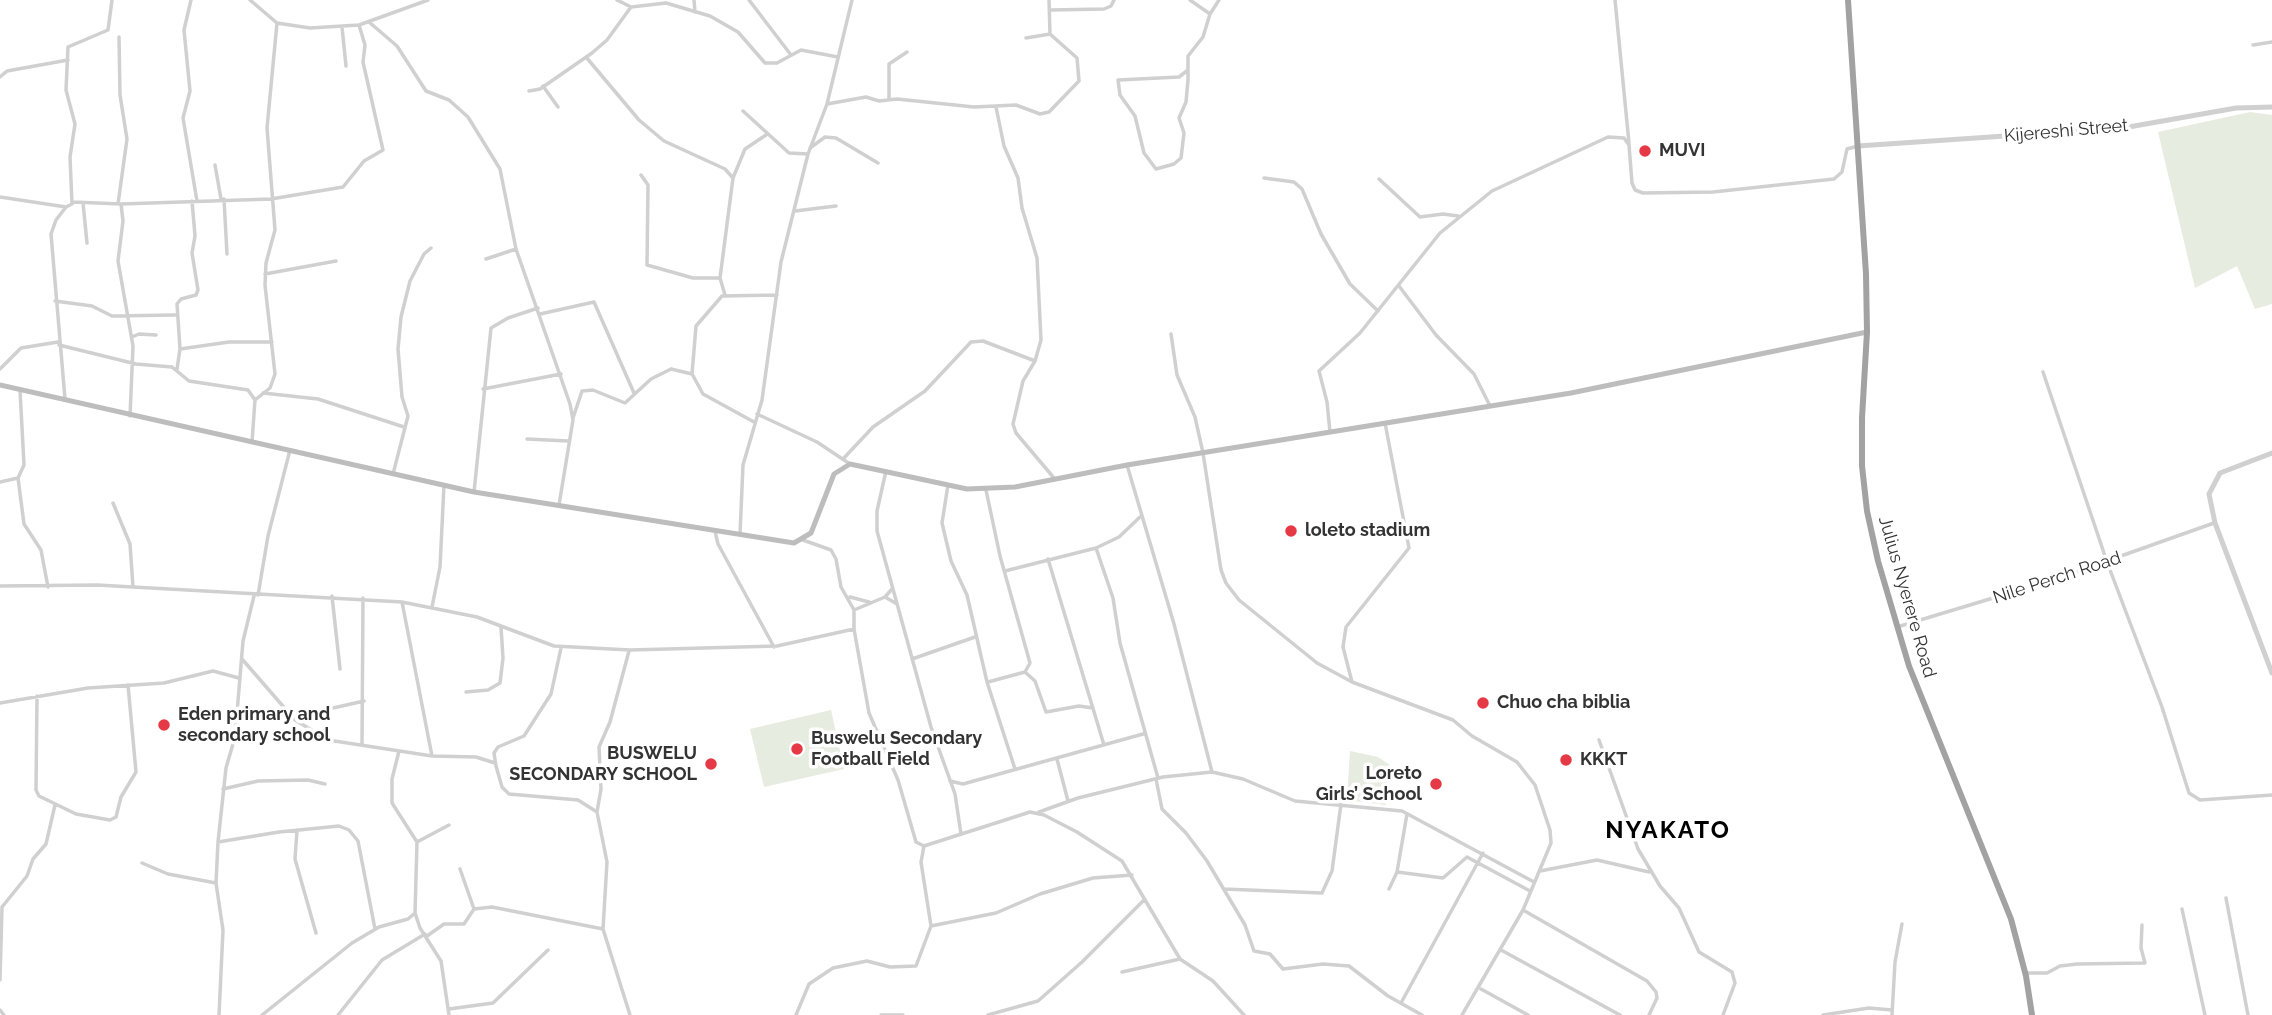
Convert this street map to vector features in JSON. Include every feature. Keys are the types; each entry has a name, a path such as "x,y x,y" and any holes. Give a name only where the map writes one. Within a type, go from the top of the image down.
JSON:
{"highway":[{"name":"Julius Nyerere Road","path":"1847,0 1858,146 1867,332 1862,466 1878,561 1897,627 1944,755 2000,889 2026,973 2032,1015"}],"main road":[{"path":"0,385 474,492 794,543 811,533 834,474 850,464 948,485 986,490 1571,393 1867,332"}],"street":[{"path":"73,202 70,157 75,118 66,89 71,44 108,30 112,0"},
{"path":"177,369 180,349 176,315 178,302 197,293 192,253 195,236 194,201 183,118 190,91 184,26 191,0"},
{"path":"250,0 277,23 310,28 359,25 428,0"},
{"path":"617,0 631,7 666,3 710,16 738,32 765,63 777,63 790,55 807,50 838,57"},
{"path":"694,0 695,12"},
{"path":"749,0 790,55"},
{"path":"740,534 743,465 765,379 781,262 808,154 827,104 852,0"},
{"path":"827,104 866,97 879,101 889,99 962,107 1016,105 1045,114 1078,85 1077,58 1050,34 1049,0"},
{"path":"1050,10 1104,9 1111,6 1114,0"},
{"path":"1190,0 1210,14"},
{"path":"1188,70 1179,77 1118,80 1120,95 1135,116 1144,153 1156,169 1174,164 1181,158 1184,133 1178,118 1186,102 1188,70 1188,56 1203,37 1210,14 1219,0"},
{"path":"1615,0 1632,183 1635,190 1643,193 1713,192 1834,179 1842,172 1847,149 1858,146"},
{"path":"529,92 543,86 607,40 631,7"},
{"path":"369,22 397,46 424,89 449,100 476,128 500,169 516,249 561,374 573,420"},
{"path":"252,442 255,400 273,384 275,363 265,274 275,230 271,198 268,111 277,23"},
{"path":"65,401 58,343 51,234 55,220 73,202 120,204 271,198 343,187 365,161 382,152 380,127 363,62 365,45 359,25"},
{"path":"342,27 346,66"},
{"path":"1026,38 1050,34"},
{"path":"120,37 120,95 127,139 120,204 123,221 118,261 132,337 130,416"},
{"path":"2253,45 2272,42"},
{"path":"889,99 889,64 907,52"},
{"path":"586,57 631,111 664,141 725,169 733,178"},
{"path":"0,70 68,60"},
{"path":"0,78 7,71"},
{"path":"543,86 558,107"},
{"path":"996,107 1004,146 1018,178 1022,208 1036,246 1041,340 1035,361 1023,381 1013,424 1016,433 1055,480"},
{"name":"Kijereshi Street","path":"1858,146 2123,128 2236,108 2272,107"},
{"path":"743,111 766,135 789,153 808,154"},
{"path":"725,295 720,278 733,178 745,149 766,135"},
{"path":"810,148 825,137 836,138 878,163"},
{"path":"1331,432 1328,402 1319,371 1351,343 1458,216 1492,191 1608,137 1624,138 1629,145"},
{"path":"215,165 222,199 227,254"},
{"path":"641,175 648,185 648,265 693,278 720,278"},
{"path":"1264,178 1294,183 1302,189 1321,234 1350,284 1378,311"},
{"path":"1379,179 1420,217 1443,214 1458,216"},
{"path":"0,197 66,207"},
{"path":"83,202 87,243"},
{"path":"795,211 836,206"},
{"path":"393,474 408,416 401,387 399,332 410,281 424,254 431,248"},
{"path":"486,258 516,249"},
{"path":"265,274 336,261"},
{"path":"1398,286 1436,335 1474,374 1490,406"},
{"path":"754,422 703,394 692,374 696,326 725,295 777,295"},
{"path":"55,301 92,306 110,316 176,315"},
{"path":"540,314 594,302 634,394"},
{"path":"474,492 491,328 508,318 538,308"},
{"path":"1171,334 1177,375 1195,417 1203,453 1217,553 1226,583 1239,600 1291,645 1352,682 1452,720 1472,736 1517,762 1533,781 1550,830 1551,843 1522,910 1480,989 1462,1015"},
{"path":"132,337 156,335"},
{"path":"180,349 238,341 272,342"},
{"path":"844,459 873,427 925,391 971,342 983,341 1035,361"},
{"path":"0,369 20,348 58,343 133,363 177,369 189,381 248,390 255,400"},
{"path":"559,505 568,441 582,391 593,390 621,403 671,369 692,374"},
{"path":"2043,372 2107,562 2162,706 2189,793 2200,800 2272,795"},
{"path":"483,389 561,374"},
{"path":"20,390 25,460 18,478 24,524 42,553 48,587"},
{"path":"261,393 318,399 404,427"},
{"path":"756,414 817,442 850,464"},
{"path":"1352,682 1343,647 1346,627 1409,548 1385,423"},
{"path":"527,439 568,441"},
{"path":"219,1015 223,930 216,883 223,789 235,737 245,626 256,596 290,450"},
{"path":"2272,453 2228,468 2215,478 2209,495 2216,523 2272,673"},
{"path":"1127,465 1140,517 1174,624 1212,772"},
{"path":"887,471 876,519 935,740 955,794 961,834"},
{"path":"0,482 18,478"},
{"path":"432,607 440,567 444,485"},
{"path":"948,485 942,523 951,561 967,595 987,682 1015,769"},
{"path":"986,490 1030,667 1026,672 987,682"},
{"path":"113,503 129,540 133,587"},
{"path":"1005,570 1096,548 1119,537 1140,517"},
{"name":"Nile Perch Road","path":"1897,627 2107,562 2216,523"},
{"path":"715,531 718,544 774,647"},
{"path":"803,540 831,550 836,559 841,587 854,610 863,692 881,744 898,780 914,837 925,846"},
{"path":"1096,548 1113,598 1120,643 1165,812 1186,832 1224,889 1249,932 1256,952 1269,954 1283,969 1323,964 1349,966 1422,1015"},
{"path":"1048,559 1104,745"},
{"path":"0,586 133,587 256,596 332,596 402,602 477,617 561,647 681,651 724,645 774,647 854,629"},
{"path":"854,610 885,597 893,588"},
{"path":"332,596 340,669"},
{"path":"848,596 871,602"},
{"path":"885,597 897,604"},
{"path":"362,744 363,598"},
{"path":"402,602 432,756"},
{"path":"466,692 488,690 500,682 503,658 500,627"},
{"path":"912,659 975,637"},
{"path":"561,647 551,694 524,736 498,747 495,763 502,787 509,794 578,800 597,812"},
{"path":"630,650 610,722 598,747 601,789 597,812 607,862 603,929 630,1015"},
{"path":"242,659 285,711 306,728 339,743 362,744 432,756 476,757 495,763"},
{"path":"0,703 37,696 175,681 213,671 239,678"},
{"path":"1026,672 1035,681 1046,712 1079,706 1093,708"},
{"path":"37,696 34,785 39,796 89,819 110,820 116,817 121,797 136,772 128,685"},
{"path":"333,708 364,701"},
{"path":"950,780 963,784 1143,734"},
{"path":"881,744 924,738 935,740"},
{"path":"1599,740 1627,824 1651,872 1679,908 1699,952 1732,972 1735,983 1723,1015"},
{"path":"399,751 393,779 392,803 417,842 415,913 418,924 441,961 449,1015"},
{"path":"1057,758 1068,801"},
{"path":"925,846 1037,813 1068,801 1157,778 1212,772 1244,779 1295,801 1407,813 1535,883"},
{"path":"223,789 264,780 307,780 325,784"},
{"path":"955,794 963,784"},
{"path":"1224,889 1322,893 1332,871 1342,804"},
{"path":"0,980 2,906 27,876 33,859 46,844 55,805"},
{"path":"1037,813 1112,852 1132,875 1180,959 1213,981 1244,1015"},
{"path":"1389,889 1397,872 1407,813"},
{"path":"417,842 449,825"},
{"path":"218,842 339,826 354,834 371,897 370,913 375,929"},
{"path":"297,830 296,859 316,933"},
{"path":"796,1015 809,984 833,968 867,961 890,967 916,966 931,926 921,862 925,846"},
{"path":"1401,1003 1483,853"},
{"path":"1397,872 1443,878 1465,857 1530,891"},
{"path":"1539,871 1597,860 1651,872"},
{"path":"142,863 168,874 216,883"},
{"path":"460,869 474,909"},
{"path":"931,926 996,913 1040,894 1093,878 1132,875"},
{"path":"2226,898 2248,1015"},
{"path":"988,1015 1038,1001 1082,962 1144,900"},
{"path":"338,1015 382,960 444,924 464,924 474,909 492,907 603,929"},
{"path":"2182,909 2205,1015"},
{"path":"1522,910 1647,981 1656,992 1657,998 1648,1015"},
{"path":"262,1015 342,950 375,929 408,919 415,913"},
{"path":"408,919 418,924"},
{"path":"1823,1015 1868,1008 1892,1013 1895,962 1902,924"},
{"path":"2026,973 2047,973 2060,966 2077,964 2145,963 2141,947 2142,925"},
{"path":"449,1009 493,1003 548,950"},
{"path":"1501,950 1620,1015"},
{"path":"1122,972 1180,959"},
{"path":"1480,989 1528,1015"},
{"path":"0,1010 4,1015"},
{"path":"881,1015 903,1015"}],"shaded area":[{"path":"2250,112 2272,115 2272,304 2255,309 2237,266 2195,288 2158,132"},
{"name":"Buswelu Secondary Football Field","path":"831,710 844,769 764,787 750,729"},
{"path":"1350,751 1378,757 1390,765 1386,805 1347,800"}],"place":[{"name":"MUVI","path":"1645,151"},
{"name":"loleto stadium","path":"1291,531"},
{"name":"Chuo cha biblia","path":"1483,703"},
{"name":"Eden primary and secondary school","path":"164,725"},
{"name":"Buswelu Secondary Football Field","path":"797,749"},
{"name":"KKKT","path":"1566,760"},
{"name":"BUSWELU SECONDARY SCHOOL","path":"711,764"},
{"name":"Loreto Girls’ School","path":"1436,784"}],"district":[{"name":"NYAKATO","path":"1668,831"}]}
